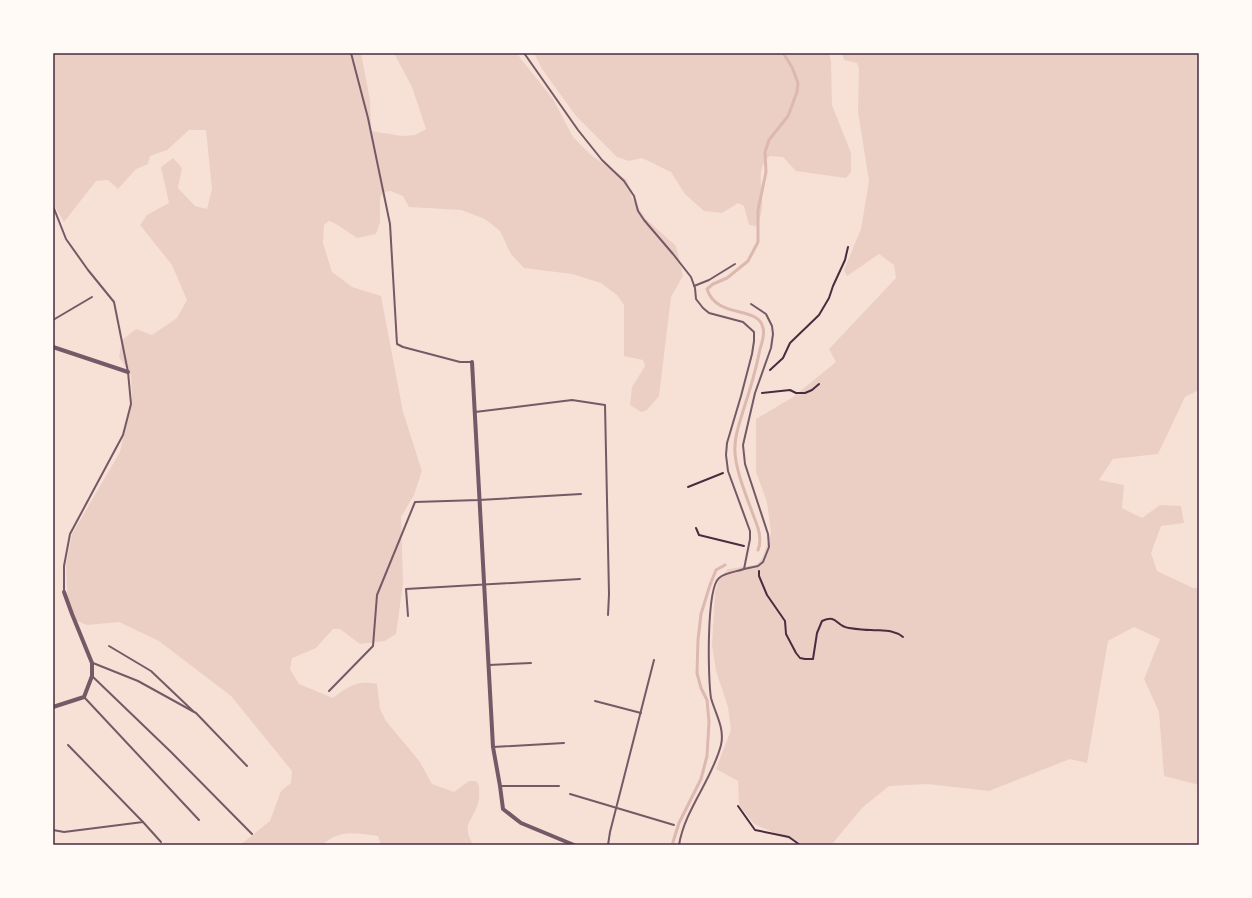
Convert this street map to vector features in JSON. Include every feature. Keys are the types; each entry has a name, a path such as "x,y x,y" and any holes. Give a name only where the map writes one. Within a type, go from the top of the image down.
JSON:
{"street":[{"path":"53,347 128,372"},
{"path":"472,362 493,747 503,809 521,823 574,845"},
{"path":"53,707 84,697 92,676 92,663 64,592"}],"lane":[{"path":"351,53 368,118 390,224 397,344 403,348 460,362 472,362"},
{"path":"524,53 578,130 602,160 624,181 634,196 638,211 644,220 691,278 696,299 703,308 709,313 743,322 754,332 752,354 727,443 726,455 728,471 750,531 749,547 744,570"},
{"path":"53,206 66,239 88,270 114,302 128,372 131,404 123,435 70,534 64,566 64,592"},
{"path":"694,286 709,280 735,264"},
{"path":"53,320 92,297"},
{"path":"679,845 680,834 686,818 718,755 722,736 712,698 709,669 710,616 714,583 718,578 727,573 758,566 762,562 769,547 768,534 745,464 743,445 755,393 771,348 773,334 772,326 766,314 751,304"},
{"path":"475,412 572,400 605,405 609,594 608,615"},
{"path":"329,691 373,646 377,595 415,502 581,494"},
{"path":"408,616 406,589 580,579"},
{"path":"109,646 151,671 196,713 248,766"},
{"path":"608,845 654,660"},
{"path":"92,663 138,681 196,713"},
{"path":"489,666 531,663"},
{"path":"92,676 171,752 252,834"},
{"path":"84,697 199,820"},
{"path":"595,701 640,713"},
{"path":"493,747 564,743"},
{"path":"68,745 161,842"},
{"path":"500,786 558,786"},
{"path":"570,794 674,825"},
{"path":"53,830 64,832 143,822"}],"path":[{"path":"762,374 773,368 783,358 790,344 819,315 829,298 845,260 848,247"},
{"path":"755,393 790,390 796,393 805,393 812,390 819,384"},
{"path":"688,487 728,471"},
{"path":"696,528 699,535 749,547"},
{"path":"758,566 767,595 785,621 786,634 800,658 813,658 817,633 822,621 828,618 834,618 839,624 847,628 886,630 898,632 903,637"},
{"path":"738,806 755,830 789,837 800,845"}],"shaded area":[{"path":"53,53 361,53 370,100 371,131 402,136 415,135 426,129 412,87 394,53 517,53 553,99 573,137 591,155 627,180 632,198 646,219 676,246 683,276 671,297 659,396 647,410 641,412 630,405 632,387 645,366 643,360 624,356 624,305 617,295 601,283 572,274 524,268 511,254 500,231 485,219 461,210 409,207 403,196 391,191 383,192 380,198 380,222 376,234 357,238 329,221 324,225 323,243 332,272 352,287 381,296 403,412 422,471 414,495 401,517 403,583 396,634 385,641 360,644 340,629 333,629 316,648 292,658 290,669 299,684 333,698 354,685 364,683 377,684 380,709 386,721 420,762 432,784 454,792 469,781 476,781 479,786 478,804 468,824 468,832 473,845 381,845 378,836 348,833 335,836 322,845 240,845 270,821 281,791 291,783 292,771 231,696 159,641 119,622 87,625 75,620 68,609 66,565 72,534 120,452 132,397 131,375 119,357 122,340 136,329 152,335 177,318 187,300 172,265 140,225 147,215 169,203 161,167 173,158 182,168 178,188 195,206 207,209 212,189 206,130 189,130 167,150 150,156 148,164 136,169 118,189 108,180 96,181 64,222 53,203"},
{"path":"534,53 829,53 831,61 832,105 851,153 851,172 846,178 796,171 783,157 770,156 762,167 762,210 756,226 749,225 744,206 738,203 722,213 704,211 685,194 671,172 642,158 629,161 617,157 576,116 542,69"},
{"path":"842,53 1199,53 1199,390 1185,397 1158,454 1113,459 1099,480 1124,485 1122,508 1142,518 1160,505 1181,506 1184,523 1161,526 1151,553 1157,571 1193,588 1199,588 1199,785 1164,776 1159,712 1144,679 1160,639 1134,627 1108,641 1087,763 1070,759 989,791 927,784 889,786 862,808 833,843 826,845 802,845 754,824 739,805 738,781 716,769 731,730 728,707 716,671 712,645 715,592 719,579 728,569 756,565 762,559 771,533 767,502 756,472 756,419 793,397 836,362 829,349 896,278 894,265 879,254 847,276 844,270 861,229 869,181 858,112 859,69 857,63 844,60"}],"waterway":[{"path":"758,550 760,542 759,531 743,487 737,465 735,442 755,372 764,330 760,321 754,317 719,305 712,299 707,289 713,284 727,278 748,261 758,242 758,210 766,172 765,152 769,140 788,116 797,92 798,83 792,67 783,53"},
{"path":"673,845 679,823 701,779 707,756 709,722 707,700 701,688 697,673 698,640 701,614 710,585 716,570 725,565"}]}
